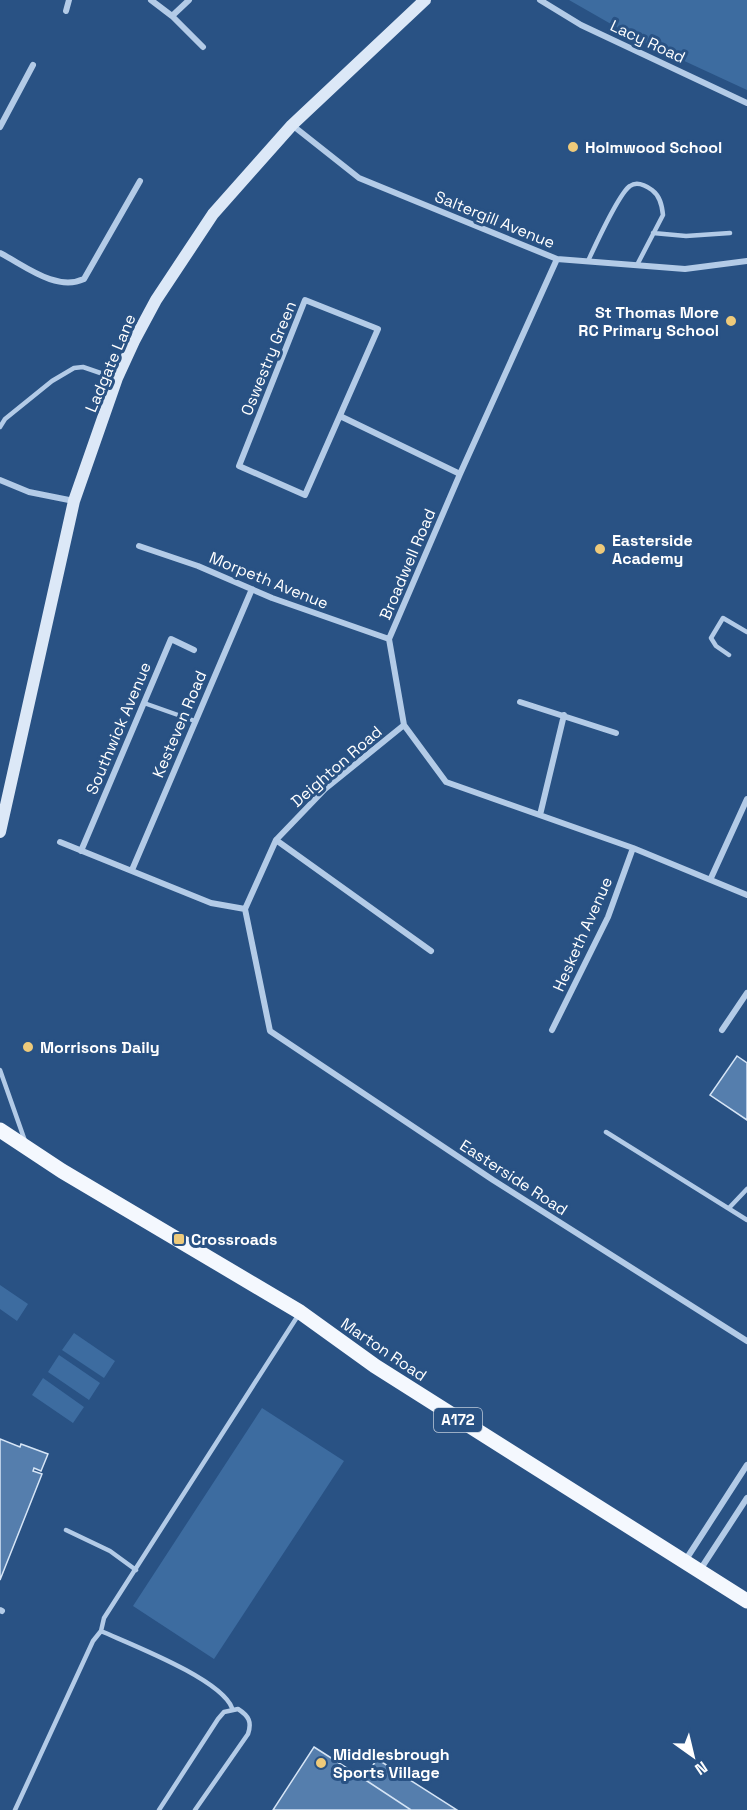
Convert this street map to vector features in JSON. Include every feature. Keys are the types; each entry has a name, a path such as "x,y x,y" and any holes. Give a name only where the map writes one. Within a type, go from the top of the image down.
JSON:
{"main road":[{"name":"Ladgate Lane","path":"0,832 74,501 117,378 156,300 213,214 292,125 425,0"},
{"name":"Marton Road","path":"0,1130 300,1312 385,1373 747,1601"},
{"name":"A172","path":"0,1142 27,1148"}],"street":[{"path":"66,11 69,0"},
{"path":"151,0 172,16 203,47"},
{"path":"172,16 189,0"},
{"name":"Lacy Road","path":"540,0 581,25 747,103"},
{"path":"0,127 33,65"},
{"path":"0,106 9,110"},
{"name":"Saltergill Avenue","path":"292,125 358,178 557,259 685,269 747,261"},
{"path":"0,253 64,284 84,279 91,272 140,181"},
{"name":"Broadwell Road","path":"557,259 389,639 404,725 446,782 633,848 711,878 747,895"},
{"name":"Oswestry Green","path":"305,300 378,329 340,416 305,495 238,466 305,300"},
{"path":"340,416 460,474"},
{"path":"0,480 29,492 74,501"},
{"name":"Morpeth Avenue","path":"139,546 198,566 389,639"},
{"name":"Kesteven Road","path":"132,870 252,588"},
{"name":"Southwick Avenue","path":"81,851 171,639 194,650"},
{"path":"520,702 616,733"},
{"path":"540,815 564,715"},
{"name":"Deighton Road","path":"246,909 276,840 326,789 404,725"},
{"path":"711,878 747,799"},
{"path":"276,840 431,951"},
{"path":"60,842 211,903 246,909"},
{"name":"Hesketh Avenue","path":"552,1030 608,917 633,848"},
{"name":"Easterside Road","path":"246,909 270,1031 493,1180 747,1341"},
{"path":"722,1030 747,993"},
{"path":"684,1561 747,1465"},
{"path":"699,1571 747,1498"}],"lane":[{"path":"588,261 617,204 628,187 635,184 645,185 656,193 663,206 663,215 638,265"},
{"path":"654,233 686,236 730,233"},
{"path":"0,427 4,418 66,371 83,367 117,378"},
{"path":"729,655 716,646 711,638 723,618 747,632"},
{"path":"144,703 195,721"},
{"path":"0,1070 27,1148"},
{"path":"606,1131 747,1220"},
{"path":"729,1208 747,1189"},
{"path":"15,1810 93,1641 101,1631 104,1618 300,1312"},
{"path":"66,1530 110,1551 136,1570"},
{"path":"101,1631 172,1663 227,1697 232,1708 249,1718 251,1725 195,1810"},
{"path":"159,1810 218,1719 232,1708"}],"shaded area":[{"path":"569,0 747,0 747,90 639,40"},
{"path":"0,1285 28,1304 17,1321 0,1309"},
{"path":"74,1333 115,1361 104,1378 62,1350"},
{"path":"59,1355 100,1383 89,1400 48,1372"},
{"path":"43,1378 84,1407 73,1423 32,1395"},
{"path":"262,1408 344,1461 214,1659 133,1606"}],"building":[{"path":"737,1056 747,1063 747,1120 710,1095"},
{"path":"0,1439 48,1454 41,1471 34,1468 33,1471 42,1474 0,1580"},
{"name":"Middlesbrough Sports Village","path":"314,1747 364,1779 411,1810 273,1810"},
{"path":"377,1759 457,1810 411,1810 364,1779"}],"place":[{"name":"Holmwood School","path":"573,147"},
{"name":"St Thomas More RC Primary School","path":"731,321"},
{"name":"Easterside Academy","path":"600,549"},
{"name":"Morrisons Daily","path":"28,1047"},
{"name":"Crossroads","path":"179,1239"},
{"name":"Middlesbrough Sports Village","path":"321,1763"}]}
